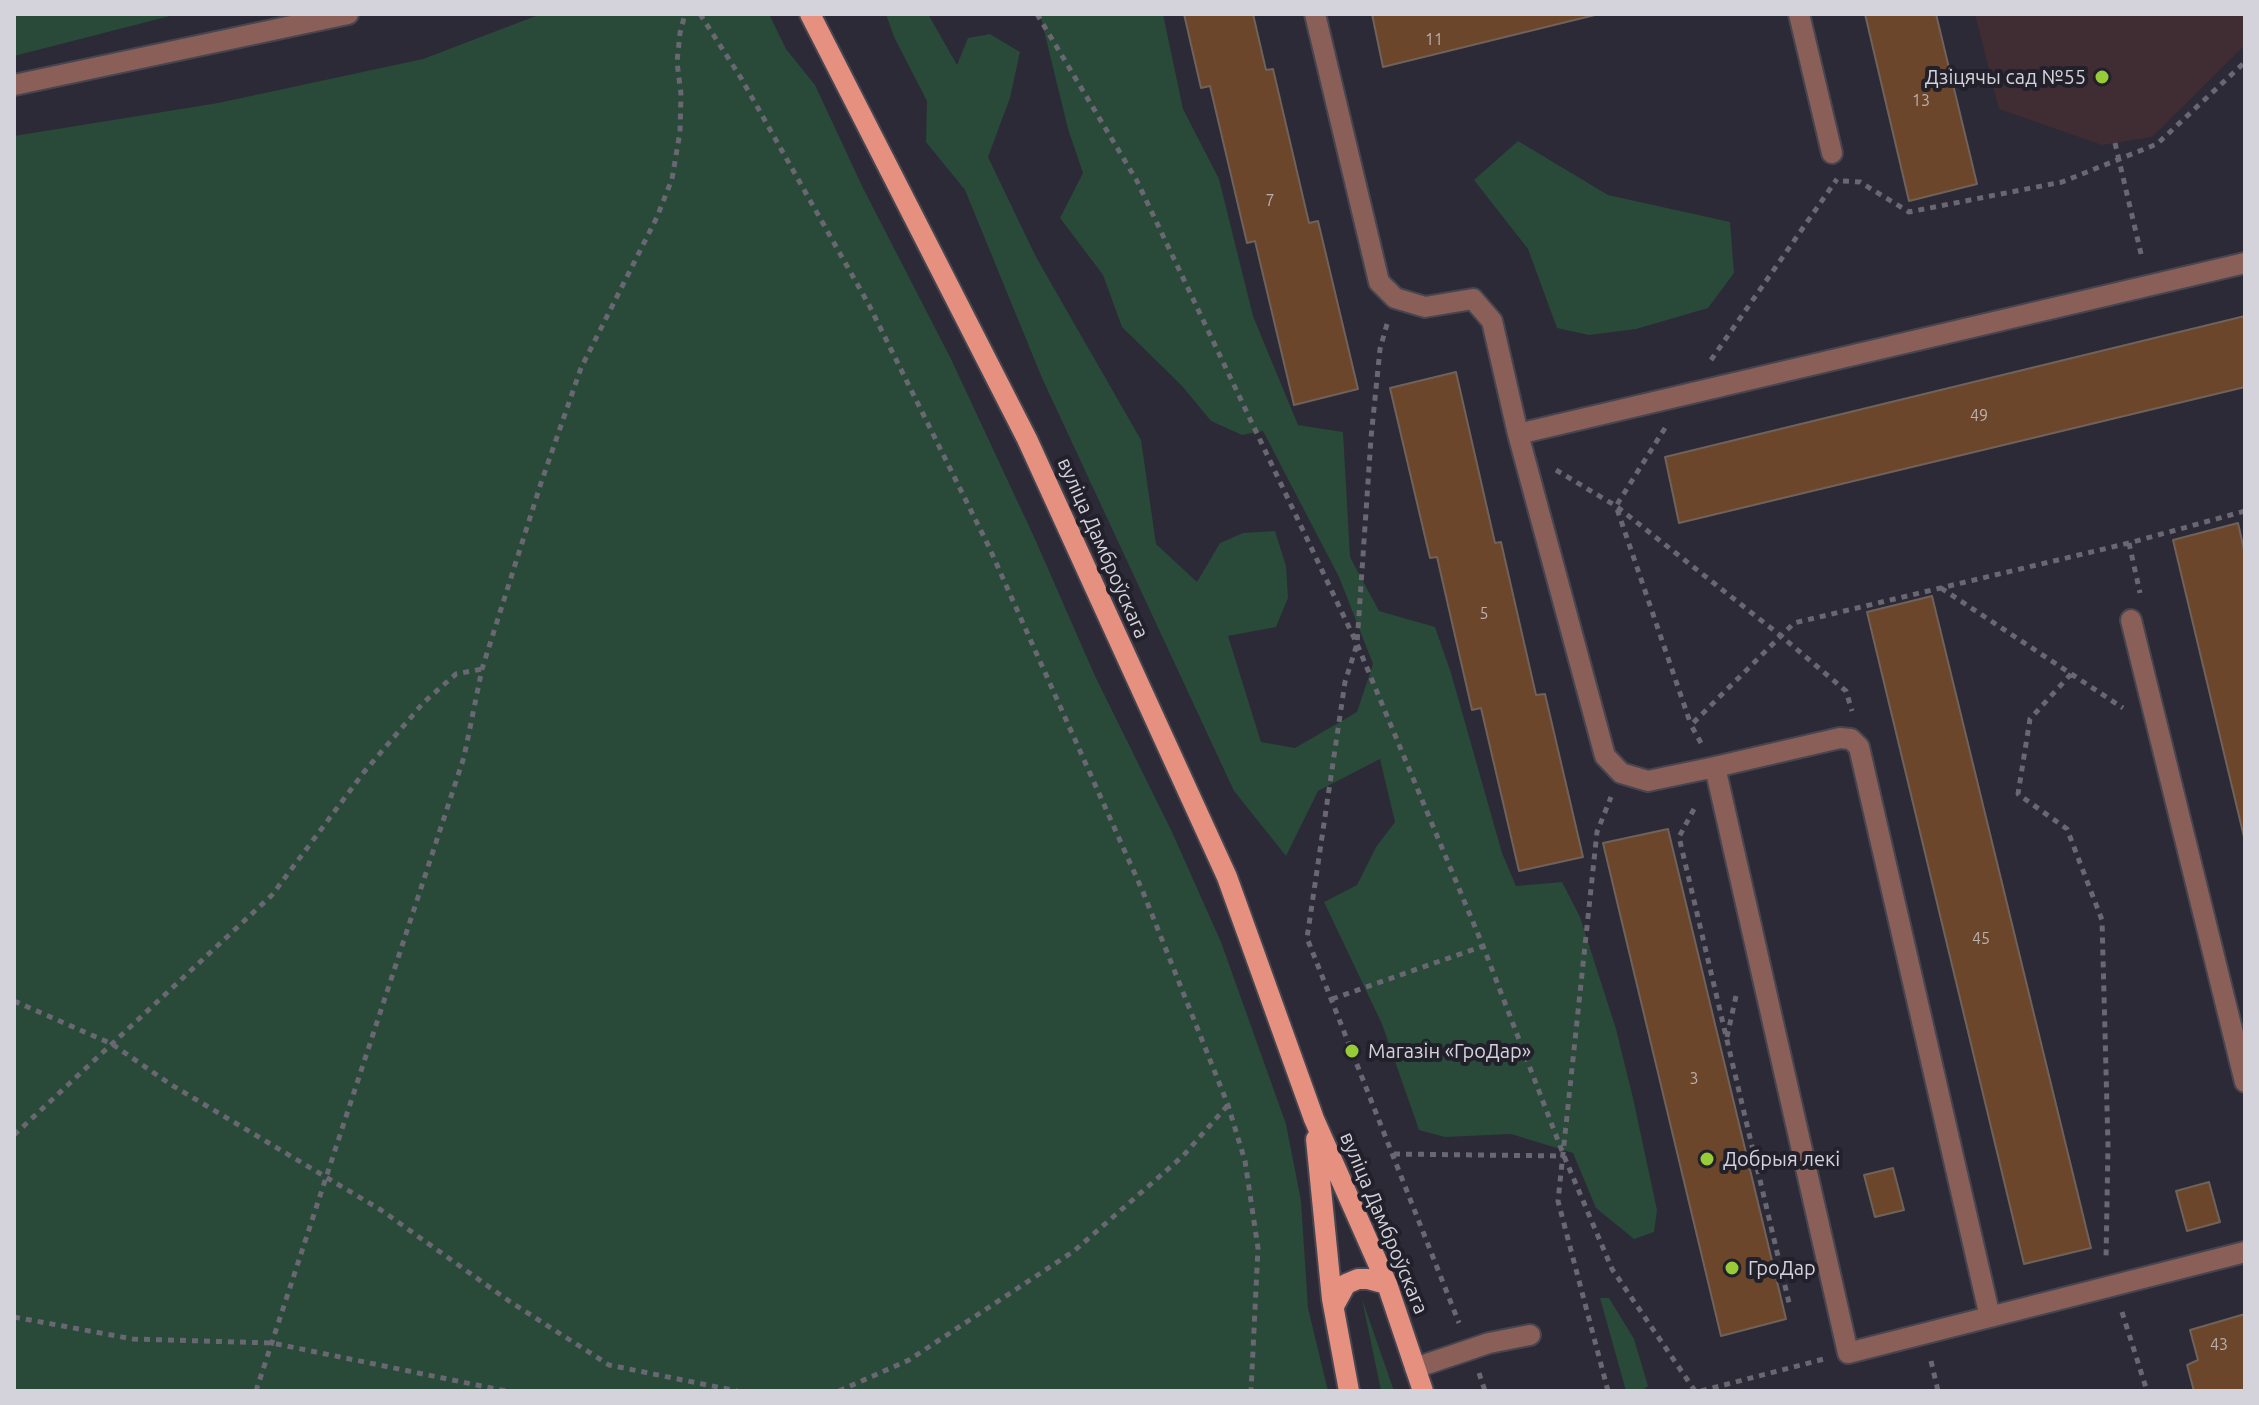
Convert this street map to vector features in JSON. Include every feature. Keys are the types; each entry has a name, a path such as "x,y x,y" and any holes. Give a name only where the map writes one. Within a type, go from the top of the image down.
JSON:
{"main road":[{"name":"вуліца Дамброўскага","path":"810,14 1047,481 1227,877 1314,1119 1387,1284 1423,1391"},
{"name":"вуліца Дамброўскага","path":"1314,1119 1334,1306 1349,1391"},
{"path":"1334,1306 1346,1284 1358,1279 1387,1284"}],"lane":[{"path":"14,85 348,14"},
{"path":"1315,14 1379,282 1395,298 1425,307 1473,299 1492,321 1605,756 1621,773 1648,781 1840,738 1851,739 1859,747 1990,1317"},
{"path":"1799,14 1832,153"},
{"path":"1521,442 1687,394 2245,263"},
{"path":"2131,620 2245,1082"},
{"path":"1715,767 1848,1353 2245,1252"},
{"path":"1415,1368 1469,1349 1530,1335"}],"path":[{"path":"256,1391 464,757 482,669 541,483 581,368 657,217 672,179 680,132 681,94 677,62 685,14"},
{"path":"700,14 741,78 869,305 989,547 1143,892 1228,1105 1245,1161 1258,1248 1251,1391"},
{"path":"1037,14 1137,181 1357,644 1483,946 1564,1156 1612,1269 1698,1391 1848,1353"},
{"path":"1838,181 1860,182 1909,212 2062,182 2157,144 2245,62"},
{"path":"2115,143 2148,286"},
{"path":"1616,506 1687,394 1838,181 1832,153"},
{"path":"1395,298 1380,349 1357,644 1345,682 1307,938 1485,1391"},
{"path":"1521,442 1616,506 1846,691 1855,720 1851,739"},
{"path":"1616,506 1691,725 1715,767 1679,837 1790,1307"},
{"path":"1691,725 1794,623 2129,543 2245,511"},
{"path":"2129,543 2143,608 2131,620"},
{"path":"1940,588 2159,732"},
{"path":"14,1135 272,895 364,772 424,702 456,674 482,669"},
{"path":"2071,674 2030,719 2018,794 2067,829 2102,920 2108,1145 2105,1302 2118,1298 2147,1391"},
{"path":"1608,1391 1558,1201 1597,832 1621,773"},
{"path":"1332,999 1483,946"},
{"path":"14,1001 112,1044 170,1084 381,1210 509,1301 609,1365 737,1391"},
{"path":"839,1391 909,1360 1074,1251 1183,1156 1228,1105"},
{"path":"1394,1154 1564,1156"},
{"path":"14,1317 133,1339 272,1343 506,1391"}],"shaded area":[{"name":"Дзіцячы сад №55","path":"1975,14 2245,14 2245,45 2152,137 2102,145 1999,109"}],"green space":[{"path":"14,14 178,14 14,56"},
{"path":"541,14 769,14 786,49 815,85 863,188 951,359 1095,676 1172,832 1221,942 1286,1124 1301,1201 1308,1308 1328,1391 14,1391 14,136 218,103 423,59"},
{"path":"886,14 928,14 957,65 968,38 990,34 1020,52 1010,98 988,157 1036,257 1141,440 1156,544 1197,582 1220,543 1243,533 1275,531 1286,566 1288,598 1276,627 1228,636 1261,742 1295,748 1357,712 1373,664 1339,577 1263,431 1242,435 1211,421 1182,386 1122,327 1103,275 1060,218 1083,173 1068,129 1040,14 1163,14 1183,109 1219,179 1253,316 1298,425 1343,432 1350,557 1379,611 1435,627 1502,853 1516,886 1562,882 1580,917 1616,1029 1633,1098 1657,1210 1654,1232 1634,1239 1596,1208 1573,1153 1511,1134 1445,1137 1419,1130 1382,1024 1324,902 1357,885 1376,847 1395,822 1380,759 1318,791 1286,856 1234,791 1042,378 965,190 926,142 927,101 894,37"},
{"path":"1518,141 1608,195 1730,222 1734,273 1708,308 1636,329 1589,335 1557,328 1528,249 1474,180"},
{"path":"1600,1298 1609,1298 1634,1339 1648,1386 1642,1391 1626,1391"},
{"path":"1362,1299 1394,1391 1381,1391"}],"building":[{"path":"1184,14 1253,14 1266,70 1273,69 1309,223 1318,221 1358,389 1294,405 1255,241 1247,243 1210,86 1201,88"},
{"path":"1372,14 1599,14 1383,67"},
{"path":"1865,14 1936,14 1977,184 1909,201"},
{"path":"2245,316 2245,387 1679,523 1665,457"},
{"path":"1456,372 1495,543 1501,542 1536,695 1545,694 1583,857 1519,871 1481,708 1472,710 1437,557 1430,558 1390,388"},
{"path":"2238,523 2245,554 2245,841 2173,540"},
{"path":"1932,596 2091,1248 2024,1264 1867,612"},
{"path":"1668,829 1786,1319 1721,1336 1603,843"},
{"path":"1893,1168 1904,1210 1875,1217 1864,1175"},
{"path":"2209,1182 2220,1222 2187,1231 2176,1191"},
{"path":"2245,1314 2245,1391 2194,1391 2187,1365 2198,1360 2190,1330"}],"place":[{"name":"Дзіцячы сад №55","path":"2102,77"},
{"name":"Магазін «ГроДар»","path":"1352,1051"},
{"name":"Добрыя лекі","path":"1707,1159"},
{"name":"ГроДар","path":"1732,1268"}]}
